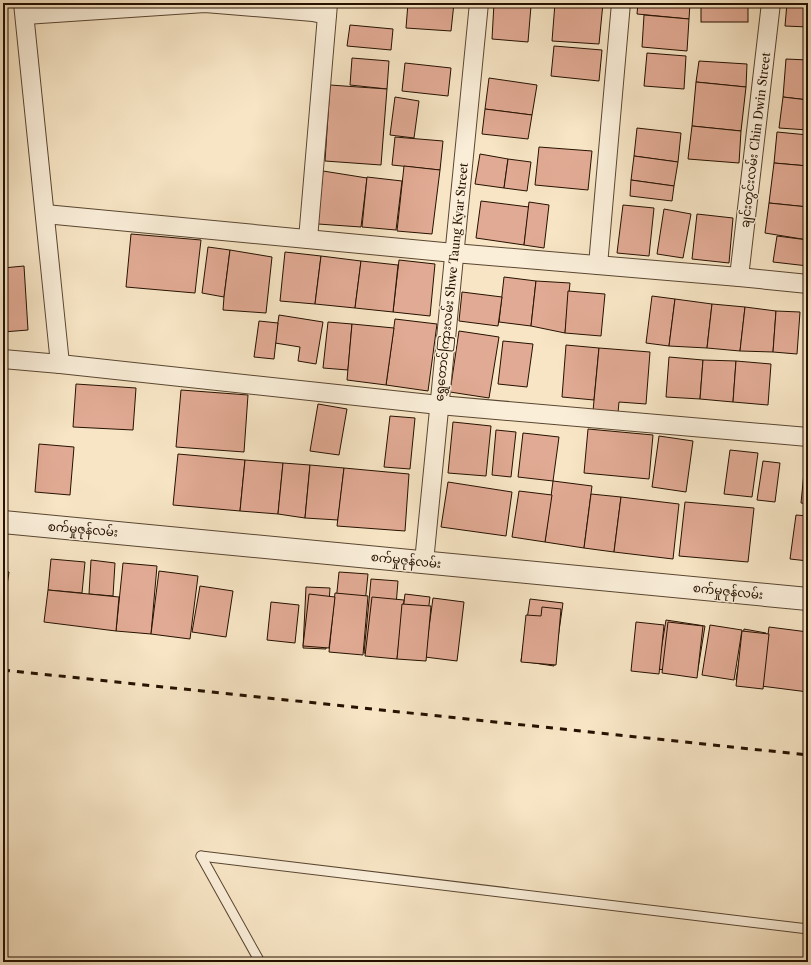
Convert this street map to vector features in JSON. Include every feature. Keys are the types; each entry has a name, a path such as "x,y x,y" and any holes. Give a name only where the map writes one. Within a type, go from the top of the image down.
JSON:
{"street":[{"path":"60,364 24,9 205,3 313,12 327,9 308,239"},
{"name":"ရွှေတောင်ကြားလမ်း Shwe Taung Kyar Street","path":"424,562 479,3"},
{"path":"598,265 621,3"},
{"name":"ချင်းတွင်းလမ်း Chin Dwin Street","path":"739,277 771,3"},
{"path":"45,214 454,253 808,284"},
{"path":"3,359 439,405 808,437"},
{"name":"စက်မှုဇုန်လမ်း","path":"3,522 808,599"}],"lane":[{"path":"260,962 201,856 808,928"}],"building":[{"path":"408,3 454,3 451,31 406,28"},
{"path":"494,3 541,3 540,6 531,6"},
{"path":"494,3 531,6 528,42 492,39"},
{"path":"555,3 603,3 599,44 552,41"},
{"path":"638,3 690,3 689,19 637,14"},
{"path":"701,3 748,3 748,22 701,22"},
{"path":"787,3 808,3 808,27 785,26"},
{"path":"644,15 689,19 687,51 642,47"},
{"path":"350,25 393,29 391,50 347,46"},
{"path":"554,46 602,50 599,81 551,76"},
{"path":"647,53 686,56 684,89 644,86"},
{"path":"352,58 389,61 387,89 350,85"},
{"path":"786,59 808,60 808,100 783,97"},
{"path":"699,61 747,64 746,87 696,82"},
{"path":"405,63 451,68 448,96 402,91"},
{"path":"489,78 537,85 532,115 485,109"},
{"path":"696,82 746,87 741,131 692,126"},
{"path":"330,85 387,89 381,165 325,161"},
{"path":"395,97 419,101 414,138 390,135"},
{"path":"783,97 808,100 808,130 779,128"},
{"path":"485,109 532,115 528,139 482,134"},
{"path":"692,126 741,131 739,163 688,159"},
{"path":"637,128 681,133 678,162 634,156"},
{"path":"777,132 808,135 808,166 774,163"},
{"path":"395,137 443,141 440,170 392,165"},
{"path":"539,147 592,151 588,190 535,185"},
{"path":"480,154 508,159 504,188 475,184"},
{"path":"634,156 678,162 674,186 631,180"},
{"path":"508,159 531,162 527,191 504,188"},
{"path":"774,163 808,166 808,207 769,203"},
{"path":"404,166 440,170 432,234 397,231"},
{"path":"323,171 367,178 361,227 318,224"},
{"path":"367,177 402,181 396,230 362,227"},
{"path":"631,180 674,186 672,201 630,196"},
{"path":"481,201 529,207 524,245 476,238"},
{"path":"529,202 549,205 544,248 524,245"},
{"path":"769,203 808,207 808,240 765,233"},
{"path":"623,205 654,208 649,256 617,253"},
{"path":"664,209 691,214 683,258 657,254"},
{"path":"697,214 733,218 729,263 692,259"},
{"path":"131,234 201,240 195,293 126,287"},
{"path":"777,236 808,240 808,266 773,262"},
{"path":"208,247 230,250 224,297 202,293"},
{"path":"230,250 272,257 266,313 223,310"},
{"path":"285,252 321,256 315,304 280,301"},
{"path":"321,256 361,261 355,308 315,304"},
{"path":"399,260 435,264 430,316 393,312"},
{"path":"361,261 398,265 393,312 355,308"},
{"path":"24,266 28,330 3,332 3,268"},
{"path":"504,277 536,281 531,326 499,322"},
{"path":"536,281 570,283 565,333 531,326"},
{"path":"568,291 605,294 601,336 565,333"},
{"path":"462,292 502,297 498,326 459,321"},
{"path":"652,296 675,299 669,346 646,343"},
{"path":"675,299 712,304 707,348 669,346"},
{"path":"712,304 745,307 740,351 707,348"},
{"path":"745,307 776,311 773,352 740,351"},
{"path":"776,311 800,312 797,354 773,352"},
{"path":"279,315 323,322 316,364 298,361 300,347 275,343"},
{"path":"395,319 437,324 428,391 386,385"},
{"path":"259,321 278,323 274,359 254,357"},
{"path":"328,322 352,324 348,370 323,368"},
{"path":"352,324 394,328 386,385 347,380"},
{"path":"459,331 499,337 489,398 450,392"},
{"path":"503,341 533,344 527,387 498,384"},
{"path":"566,345 599,348 594,400 562,397"},
{"path":"599,348 650,352 646,404 619,402 618,413 593,411"},
{"path":"669,357 703,360 700,399 666,397"},
{"path":"703,360 736,361 733,402 700,399"},
{"path":"736,361 771,364 768,405 733,402"},
{"path":"76,384 136,388 133,430 73,427"},
{"path":"181,390 248,395 244,452 176,447"},
{"path":"318,404 347,409 339,455 310,451"},
{"path":"390,416 415,418 410,469 384,467"},
{"path":"453,422 491,426 486,476 448,473"},
{"path":"588,429 653,435 649,479 584,473"},
{"path":"496,430 516,432 511,477 492,475"},
{"path":"523,433 559,437 553,481 518,477"},
{"path":"659,436 693,441 686,492 652,487"},
{"path":"39,444 74,447 70,495 35,492"},
{"path":"730,450 758,453 752,497 724,494"},
{"path":"178,454 245,460 240,511 173,505"},
{"path":"245,460 283,463 278,514 240,511"},
{"path":"763,461 780,463 775,502 757,500"},
{"path":"805,462 808,462 808,504 801,503"},
{"path":"283,463 310,465 305,518 278,514"},
{"path":"310,465 344,468 338,520 305,518"},
{"path":"344,468 409,474 405,531 337,526"},
{"path":"553,481 592,486 584,548 545,542"},
{"path":"448,482 512,492 506,536 441,527"},
{"path":"519,491 552,495 545,542 512,537"},
{"path":"591,494 621,497 614,552 584,548"},
{"path":"621,497 679,504 673,559 614,552"},
{"path":"685,502 754,508 748,562 679,556"},
{"path":"796,515 808,516 808,561 790,559"},
{"path":"51,559 85,562 82,593 48,590"},
{"path":"91,560 115,563 113,596 89,594"},
{"path":"123,563 157,566 151,634 116,631"},
{"path":"3,571 9,572 3,612"},
{"path":"159,571 198,576 190,639 151,634"},
{"path":"339,572 368,574 360,653 331,650"},
{"path":"371,579 398,581 392,655 364,653"},
{"path":"200,586 233,591 226,637 192,632"},
{"path":"306,587 330,588 326,649 303,648"},
{"path":"48,590 119,597 116,631 44,622"},
{"path":"335,593 368,596 363,655 329,652"},
{"path":"309,594 335,597 329,648 303,646"},
{"path":"405,594 430,597 422,659 397,656"},
{"path":"372,597 404,600 397,659 365,656"},
{"path":"433,598 464,602 457,661 425,657"},
{"path":"530,599 563,603 554,666 521,661"},
{"path":"271,602 299,605 295,643 267,640"},
{"path":"402,604 431,606 426,661 397,659"},
{"path":"542,607 561,609 556,665 521,662 526,615 541,616"},
{"path":"666,620 705,626 697,675 658,669"},
{"path":"636,622 664,625 659,674 631,671"},
{"path":"668,622 703,626 697,678 662,673"},
{"path":"710,625 742,630 734,680 702,675"},
{"path":"769,627 808,632 808,692 761,686"},
{"path":"744,629 766,633 759,683 736,680"},
{"path":"742,631 769,634 763,689 736,686"}],"railway":[{"path":"3,670 808,755"}]}
